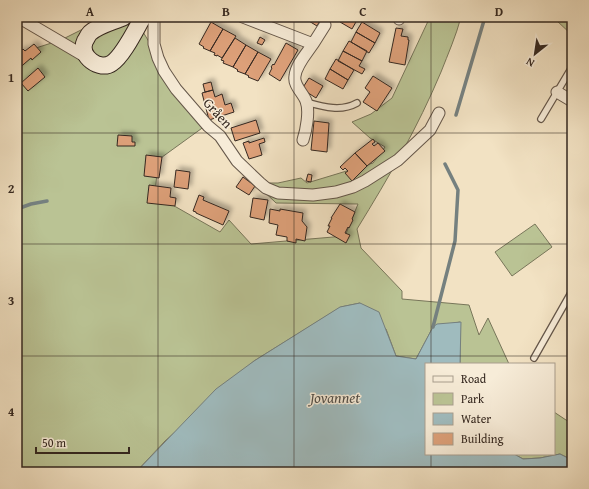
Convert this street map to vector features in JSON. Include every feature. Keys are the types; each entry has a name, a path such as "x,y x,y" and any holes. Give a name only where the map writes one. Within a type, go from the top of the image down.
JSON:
{"street":[{"path":"18,17 86,56 95,63 104,66 110,65 117,59 143,17"},
{"path":"86,56 83,50 83,45 89,34 97,28 124,17"},
{"name":"Gråen","path":"154,17 154,44 158,58 164,71 176,89 208,126 220,136 237,161 260,184 278,193 301,195 336,192 353,187 398,160 430,130 439,113"},
{"path":"243,17 313,44"},
{"path":"302,140 307,124 306,102 296,85 294,76 302,59 325,25"},
{"path":"557,92 572,101"}],"lane":[{"path":"541,119 572,67"},
{"path":"306,102 337,109 350,107 358,103"},
{"path":"534,358 572,291"}],"green space":[{"path":"107,17 134,17 163,65 205,126 158,160 155,195 220,232 229,220 251,244 345,236 358,204 276,203 255,183 278,183 301,178 307,183 373,163 385,147 370,138 352,122 371,114 392,98 430,17 461,17 441,72 423,112 392,171 357,229 361,248 402,291 402,299 469,305 479,335 488,318 509,363 460,363 460,322 433,327 416,359 396,356 386,329 360,303 341,307 254,361 165,441 136,472 17,472 17,54 61,40"},
{"path":"555,17 572,17 572,35 556,20"},
{"path":"535,224 552,247 512,276 495,252"},
{"path":"555,413 572,424 572,460 560,454 555,455"},
{"path":"516,455 555,455 540,458 523,459"}],"water":[{"name":"Jovannet","path":"360,303 379,312 396,356 416,359 433,327 437,324 461,322 460,363 425,363 425,455 516,455 523,459 540,458 560,454 572,460 572,472 136,472 216,389 254,361 340,307"}],"building":[{"path":"322,17 317,26 304,18"},
{"path":"343,17 351,17 357,20 352,29 340,22"},
{"path":"211,22 223,29 210,51 203,48 204,47 199,44"},
{"path":"362,22 380,33 375,43 356,32"},
{"path":"396,28 403,29 401,36 408,37 409,40 405,65 389,62"},
{"path":"223,29 236,36 222,58 214,55 215,53 210,51"},
{"path":"356,32 375,43 369,53 351,42"},
{"path":"260,37 265,40 262,45 257,43"},
{"path":"235,38 246,45 233,67 223,63 224,61 221,60"},
{"path":"349,41 367,51 362,61 343,51"},
{"path":"286,43 298,50 280,81 269,74 272,68 271,67 273,64 274,65"},
{"path":"34,44 41,52 17,70 17,54 23,49 25,51"},
{"path":"246,45 258,52 245,74 237,71 238,70 233,67"},
{"path":"343,51 362,61 359,66 365,69 362,74 338,61"},
{"path":"258,52 271,59 258,81 248,77 249,76 245,74"},
{"path":"336,59 354,70 348,80 330,69"},
{"path":"38,68 45,77 28,91 21,83"},
{"path":"330,69 348,80 343,89 325,79"},
{"path":"373,76 392,88 377,111 363,102 370,92 365,88"},
{"path":"309,78 323,86 316,98 302,89"},
{"path":"211,82 213,90 205,92 203,84"},
{"path":"213,90 215,97 222,94 225,105 231,103 234,112 209,120 202,93"},
{"path":"256,120 260,133 235,141 231,128"},
{"path":"314,121 329,123 327,152 311,150"},
{"path":"118,135 132,136 132,142 135,142 135,146 117,146"},
{"path":"264,138 265,142 259,144 262,155 249,159 243,143 249,141 249,143"},
{"path":"373,139 375,142 372,144 374,146 378,143 385,151 367,166 355,153"},
{"path":"355,153 367,166 352,181 345,173 348,171 345,168 343,170 340,167"},
{"path":"146,155 162,157 159,178 144,176"},
{"path":"176,170 190,172 188,189 174,187"},
{"path":"308,174 312,175 311,182 306,181"},
{"path":"243,177 255,186 249,195 236,187"},
{"path":"149,185 171,188 170,197 176,198 175,206 147,203"},
{"path":"199,195 204,197 203,200 229,211 223,225 193,211"},
{"path":"253,198 268,200 264,220 250,217"},
{"path":"340,204 355,212 352,219 353,220 345,233 350,235 346,243 327,232 330,226 328,226 331,218"},
{"path":"270,209 280,211 280,209 303,213 302,221 307,227 305,241 296,239 296,243 287,241 287,237 276,235 278,225 269,223"}],"waterway":[{"path":"456,115 485,17"},
{"path":"433,327 455,241 458,190 445,164"},
{"path":"17,209 31,204 47,201"}]}
